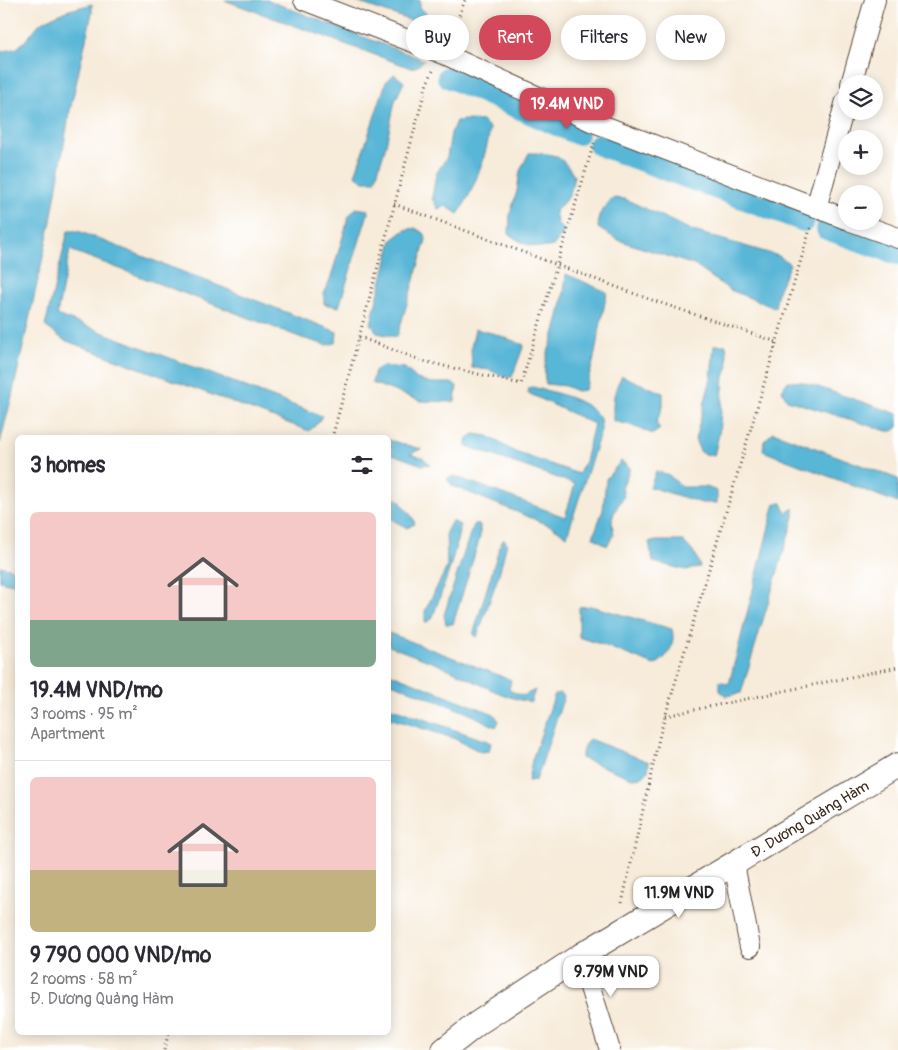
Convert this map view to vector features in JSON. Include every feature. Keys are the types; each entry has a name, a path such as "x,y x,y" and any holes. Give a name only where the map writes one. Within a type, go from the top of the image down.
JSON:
{"street":[{"path":"304,0 406,39"},
{"path":"854,75 875,0"},
{"path":"457,60 591,121 838,216"},
{"path":"816,208 841,120"},
{"path":"876,230 898,238"},
{"name":"Đ. Dương Quảng Hàm","path":"444,1050 478,1023 580,956 898,765"},
{"path":"734,864 750,947"},
{"path":"580,956 610,1050"}],"path":[{"path":"459,15 465,0"},
{"path":"333,435 427,84 441,60"},
{"path":"359,337 423,361 521,384 594,143 588,138 591,121"},
{"path":"394,204 646,298 777,342"},
{"path":"615,935 660,734 816,208"},
{"path":"665,716 898,667"},
{"path":"164,1050 168,1035"}],"water":[{"path":"224,0 267,0 406,53 406,60 424,60 418,66 411,68"},
{"path":"351,0 420,0 420,7 428,15 406,15 406,19"},
{"path":"92,4 92,13 69,115 51,221 0,443 0,54 1,52 17,48 40,23 66,11"},
{"path":"394,74 404,82 395,101 386,145 375,181 364,181 355,175 386,82"},
{"path":"456,121 482,121 490,128 489,138 478,173 469,196 458,214 446,206 438,209 432,198 436,174 447,157 451,133"},
{"path":"529,153 556,156 565,163 574,176 570,195 555,212 558,225 565,231 553,246 541,247 530,245 519,241 509,234 510,214 517,191 520,171"},
{"path":"612,198 625,199 693,231 779,256 790,264 778,291 775,308 730,290 694,265 618,240 598,228 599,215"},
{"path":"356,208 369,210 339,307 324,304 324,294 349,216"},
{"path":"415,228 425,234 426,240 397,337 377,333 371,323 392,240 405,230"},
{"path":"68,231 78,231 337,332 336,343 326,345 302,338 70,250 57,315 322,416 317,424 309,431 64,340 45,326"},
{"path":"566,274 607,292 593,363 585,390 577,391 565,386 546,384 546,360 562,303"},
{"path":"475,329 496,334 524,345 512,377 504,377 490,370 472,368 471,348"},
{"path":"714,345 726,345 728,366 724,377 719,434 714,456 701,453 695,440 711,378"},
{"path":"383,366 405,368 417,379 431,383 451,383 457,386 455,402 421,401 372,383 375,370"},
{"path":"622,376 663,393 663,407 656,423 660,429 653,434 613,421 615,393"},
{"path":"788,381 803,382 898,414 898,427 893,431 887,431 787,400 782,390"},
{"path":"532,387 576,400 592,409 600,420 601,430 567,536 551,526 453,486 447,479 454,476 565,517 575,484 466,446 468,438 474,434 488,436 515,452 579,474 585,461 594,424 528,393 528,388"},
{"path":"773,432 898,479 898,503 763,451 764,441"},
{"path":"391,441 421,449 410,454 423,458 430,464 422,465 391,454"},
{"path":"621,461 630,468 622,488 624,496 613,518 614,534 607,546 593,537 603,510 606,479"},
{"path":"656,471 669,475 682,487 706,487 717,491 717,503 702,503 650,487"},
{"path":"391,498 398,499 413,518 415,524 407,528 391,519"},
{"path":"775,503 782,503 786,513 794,508 794,517 741,693 727,696 720,691 720,681 729,684"},
{"path":"452,521 460,525 455,549 432,619 425,623 425,611 447,567 446,532"},
{"path":"475,523 480,525 480,537 453,624 446,624 444,615"},
{"path":"504,539 507,543 499,574 477,637 473,635 500,545"},
{"path":"683,541 696,555 700,567 686,570 653,562 649,542"},
{"path":"0,566 15,570 15,585 0,581"},
{"path":"591,606 672,629 673,640 667,655 654,665 579,637 579,607"},
{"path":"391,634 511,680 509,690 523,696 535,690 531,702 520,700 391,647"},
{"path":"391,674 494,714 499,721 496,727 468,713 391,683"},
{"path":"560,693 564,696 536,780 528,781 532,760 555,694"},
{"path":"391,708 491,743 489,751 481,752 453,738 391,719"},
{"path":"589,739 649,762 648,771 643,777 632,778 581,758 584,746"}],"waterway":[{"path":"448,77 577,134"},
{"path":"599,145 804,221"},
{"path":"827,229 898,254"}]}
